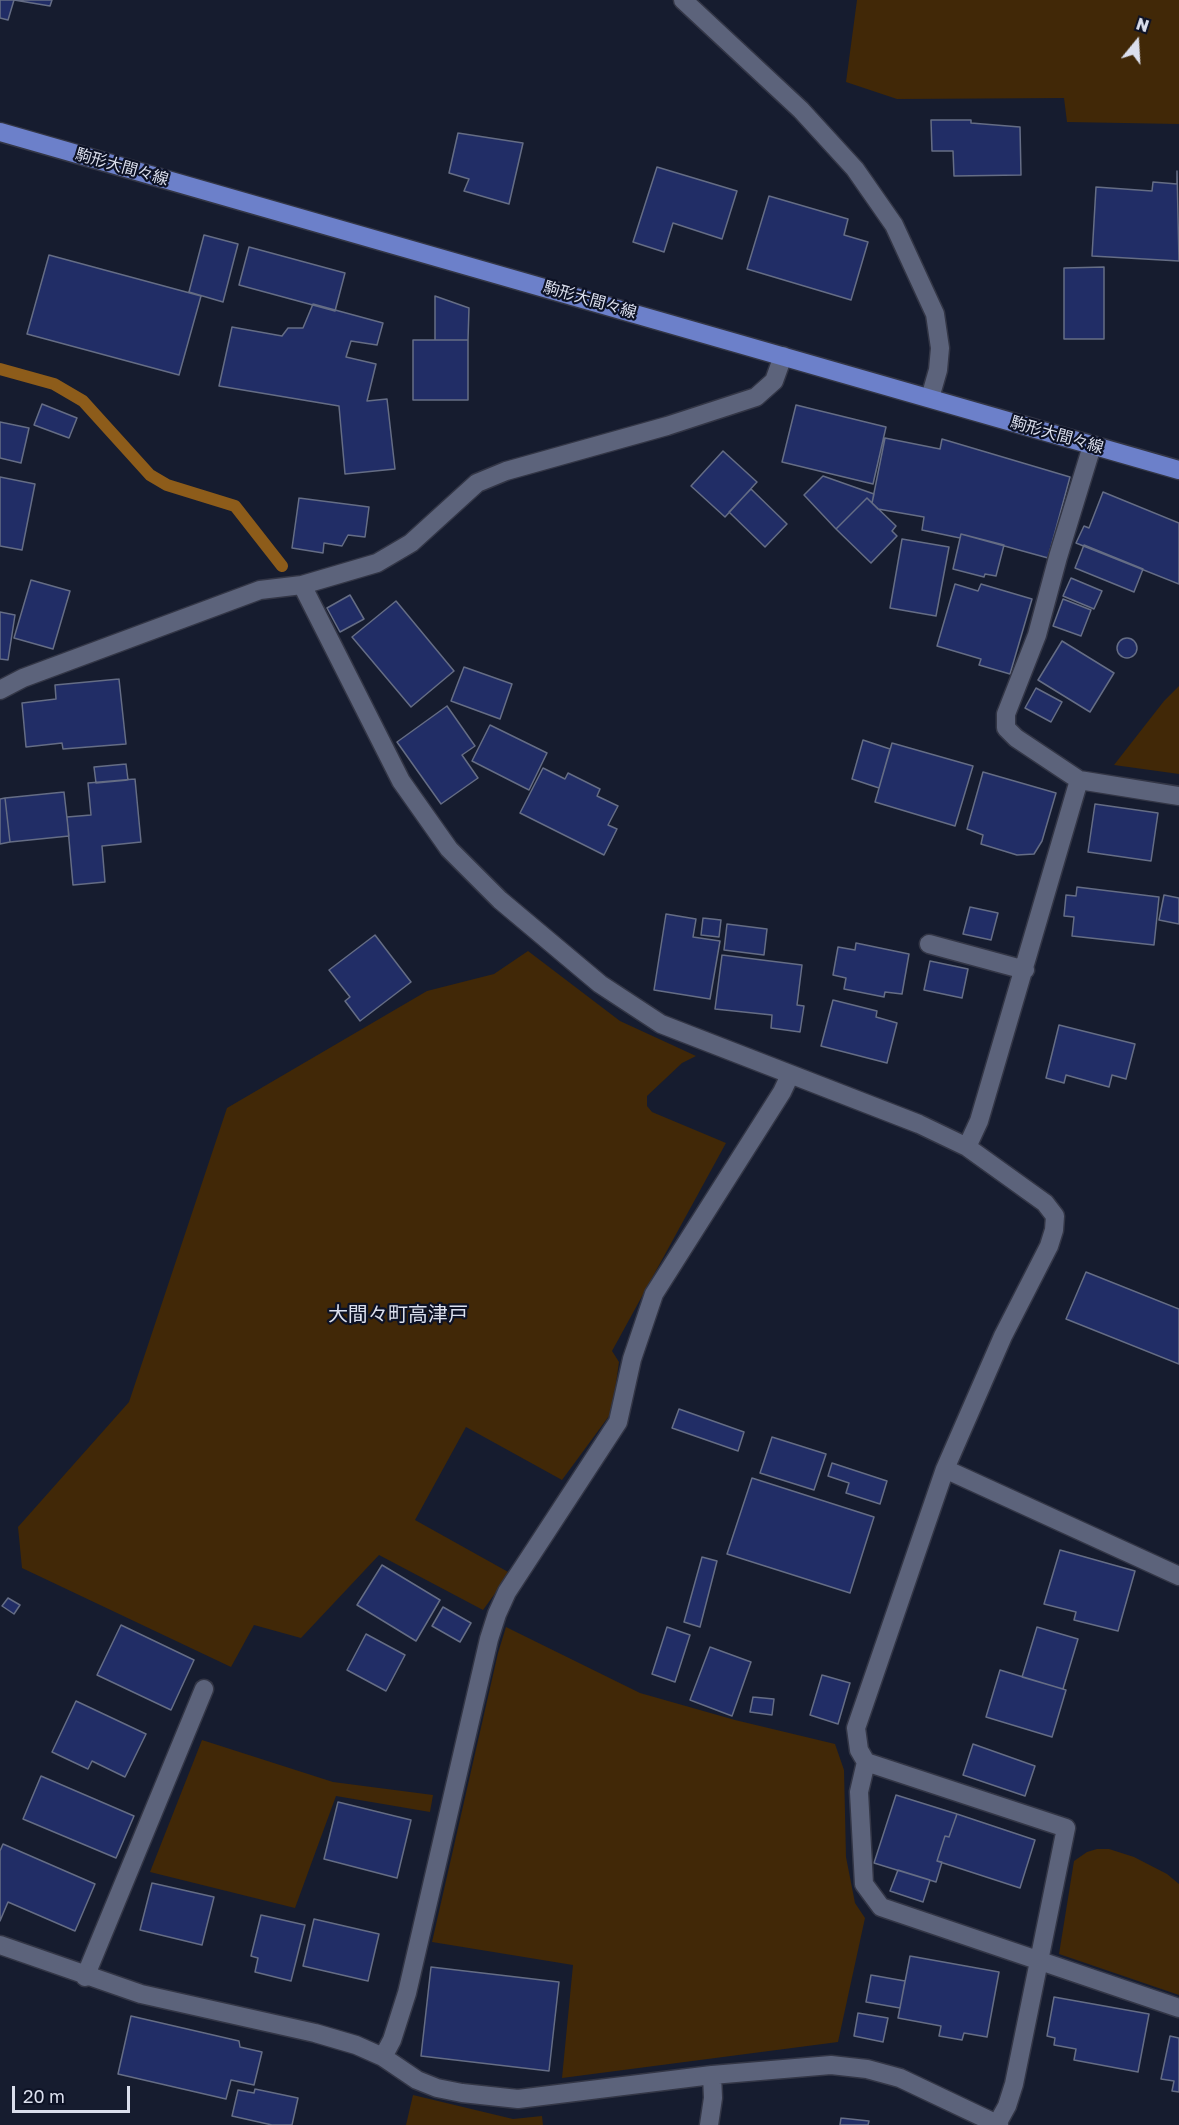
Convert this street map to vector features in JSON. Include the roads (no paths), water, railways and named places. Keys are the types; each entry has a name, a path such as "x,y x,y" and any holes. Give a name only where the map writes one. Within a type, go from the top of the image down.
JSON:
{"main road":[{"name":"駒形大間々線","path":"0,132 1179,470"}],"street":[{"path":"683,0 801,110 855,168 894,225 935,314 940,348 938,370 930,398"},
{"path":"0,690 23,678 260,590 302,585 377,563 411,543 477,483 756,397 774,381 783,356"},
{"path":"1092,446 1037,635 1006,714 1006,728 1016,738 1079,780 1179,796"},
{"path":"0,1945 85,1977 199,2009 315,2033 356,2045 383,2057 412,2077 437,2088 501,2099 712,2075 831,2065 867,2069 900,2078 938,2094 998,2125 1014,2084 1066,1828 867,1762 859,1750 856,1728 945,1469 1003,1336 1054,1230 1055,1216 1045,1203 967,1147 919,1124 661,1024 600,984 500,900 449,849 401,782 302,585"},
{"path":"967,1147 979,1121 1079,780"},
{"path":"929,944 1025,970"},
{"path":"383,2057 392,2040 407,1994 489,1639 497,1614 507,1592 618,1422 632,1359 654,1294 782,1092 790,1075"},
{"path":"945,1469 1179,1576"},
{"path":"85,1977 204,1689"},
{"path":"867,1762 859,1792 864,1884 881,1907 1179,2008"},
{"path":"709,2125 713,2098 712,2075"}],"waterway":[{"path":"0,369 54,384 83,401 150,475 167,485 235,506 282,566"}],"district":[{"name":"大間々町高津戸","path":"398,1315"}]}
